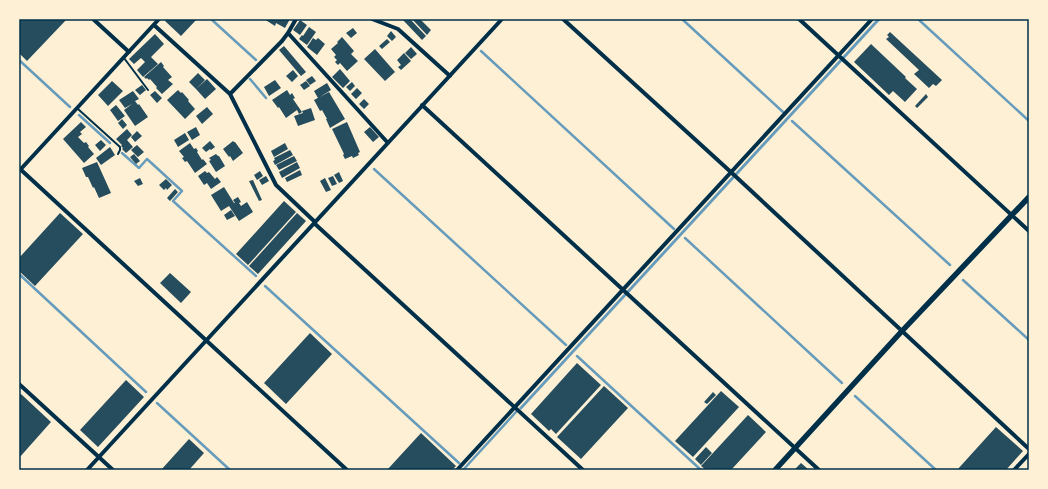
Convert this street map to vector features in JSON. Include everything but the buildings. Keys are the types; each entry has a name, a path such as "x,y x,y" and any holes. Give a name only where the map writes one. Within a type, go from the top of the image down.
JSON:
{"street":[{"path":"93,19 129,52"},
{"path":"159,19 20,169 347,470"},
{"path":"230,94 268,56 288,33 296,19"},
{"path":"372,19 398,29 450,76"},
{"path":"87,470 502,19"},
{"path":"563,19 1029,448"},
{"path":"799,19 1029,231"},
{"path":"457,470 733,175 841,57 872,19"},
{"path":"154,25 230,94 276,186 583,470"},
{"path":"288,33 388,143"},
{"path":"422,105 819,470"},
{"path":"775,470 902,331 1029,197"},
{"path":"19,384 113,470"},
{"path":"1014,470 1029,454"}],"lane":[{"path":"124,58 148,90"},
{"path":"77,108 120,146 118,154"}],"water":[{"path":"877,19 881,19 521,410 519,408"}],"waterway":[{"path":"211,19 256,60"},
{"path":"682,19 783,112"},
{"path":"918,19 1029,121"},
{"path":"481,51 674,229"},
{"path":"19,60 70,107"},
{"path":"250,79 266,98"},
{"path":"79,115 110,143"},
{"path":"792,121 950,265"},
{"path":"122,153 139,168 147,159 182,191 173,201 256,276"},
{"path":"374,169 566,345"},
{"path":"685,238 842,383"},
{"path":"19,274 146,392"},
{"path":"963,280 1029,340"},
{"path":"265,286 459,463"},
{"path":"577,356 701,470"},
{"path":"855,396 936,470"},
{"path":"157,403 230,470"},
{"path":"463,470 516,412"}]}
